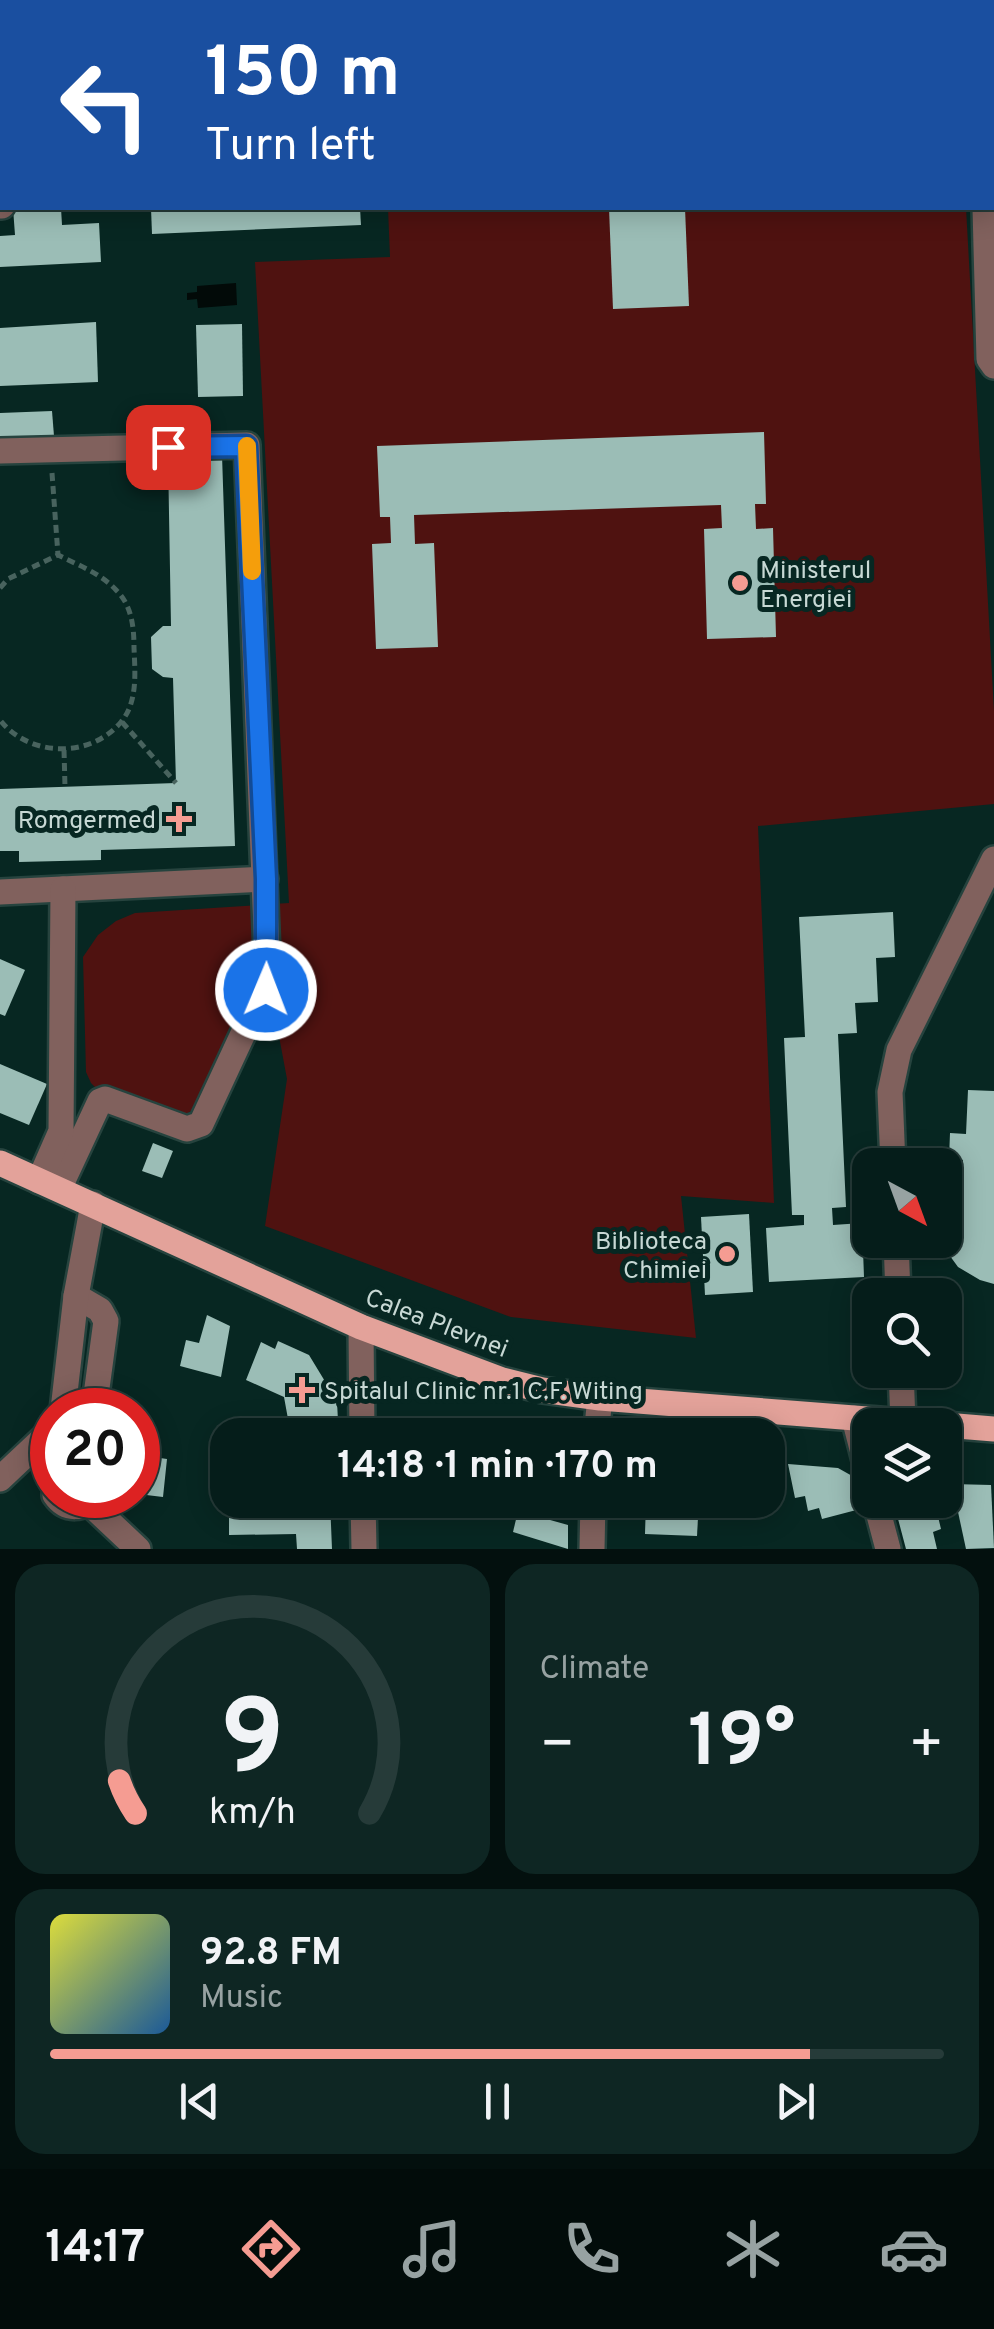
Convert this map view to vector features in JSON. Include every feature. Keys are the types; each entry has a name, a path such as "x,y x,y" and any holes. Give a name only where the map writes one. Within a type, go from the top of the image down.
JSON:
{"main road":[{"name":"Calea Plevnei","path":"0,1163 361,1327 502,1380 600,1398 852,1418"},
{"name":"Calea Plevnei","path":"962,1426 994,1429"}],"street":[{"path":"984,210 990,359 994,366"},
{"path":"0,451 246,446 266,879 266,990 205,1119 195,1128 105,1099 100,1101 49,1185"},
{"path":"892,1148 890,1092 899,1050 994,858"},
{"path":"0,892 266,879"},
{"path":"49,1185 61,1132 63,889"},
{"path":"66,1388 76,1296 93,1204"},
{"path":"76,1296 100,1310 106,1321 97,1388"},
{"path":"361,1327 362,1418"},
{"path":"598,1418 600,1398"},
{"path":"0,1479 30,1456"},
{"path":"109,1518 138,1549"},
{"path":"363,1518 364,1549"},
{"path":"592,1549 593,1518"},
{"path":"880,1518 888,1549"}],"path":[{"path":"51,450 58,555"},
{"path":"0,588 8,579 58,555"},
{"path":"0,720 19,738 42,748 64,750 88,745 122,722 135,687 134,629 127,605 103,578 58,555"},
{"path":"122,722 176,783"},
{"path":"64,750 64,787"}],"shaded area":[{"path":"388,210 966,210 994,711 994,804 758,826 774,1203 681,1196 696,1338 511,1317 265,1226 287,1079 273,1004 239,1005 200,1105 188,1113 174,1114 101,1093 86,1072 83,957 98,935 135,913 289,903 255,262 390,257"},
{"path":"236,283 237,305 198,308 197,299 187,300 187,293 197,292 197,286"}],"building":[{"path":"13,210 61,210 62,225 99,223 101,262 0,267 0,236 15,235"},
{"path":"151,210 360,210 361,225 152,234"},
{"path":"609,210 685,210 689,306 613,309"},
{"path":"96,322 98,382 0,386 0,328"},
{"path":"242,324 243,396 198,397 196,325"},
{"path":"52,411 54,436 0,438 0,413"},
{"path":"764,432 766,504 755,504 756,529 773,528 776,637 707,639 704,529 722,528 721,505 414,515 415,544 434,543 438,647 376,649 372,544 391,543 390,517 380,517 377,446"},
{"path":"222,455 235,846 101,850 101,860 19,862 19,851 0,851 0,789 176,783 173,678 163,677 152,669 151,637 163,626 171,626 168,457"},
{"path":"893,912 895,957 876,958 878,1002 855,1003 857,1033 838,1034 846,1207 832,1208 833,1225 852,1224 852,1258 863,1258 864,1277 769,1282 766,1228 804,1225 804,1215 792,1215 784,1038 805,1037 799,917"},
{"path":"0,959 25,970 5,1016 0,1014"},
{"path":"0,1064 47,1084 29,1125 0,1113"},
{"path":"968,1090 994,1091 994,1284 958,1267 951,1258 962,1258 963,1160 962,1148 949,1148 950,1133 966,1134"},
{"path":"153,1143 173,1151 162,1178 142,1171"},
{"name":"Biblioteca Chimiei","path":"749,1214 753,1292 705,1295 701,1217"},
{"path":"207,1315 230,1326 221,1377 180,1366 186,1340 199,1343"},
{"name":"Spitalul Clinic nr.1 C.F. Witing","path":"278,1341 309,1355 326,1383 336,1382 338,1418 288,1418 284,1397 246,1380 261,1342 275,1349"},
{"path":"160,1458 167,1459 163,1497 160,1497"},
{"path":"788,1464 838,1468 852,1476 852,1511 822,1519 819,1508 808,1511 805,1496 795,1498"},
{"path":"962,1484 991,1485 994,1548 966,1549 959,1518"},
{"path":"229,1518 331,1518 332,1549 297,1549 296,1534 229,1535"},
{"path":"516,1518 543,1518 568,1525 568,1549 513,1532"},
{"path":"645,1518 698,1518 697,1536 645,1534"},
{"path":"898,1518 938,1518 941,1529 933,1532 937,1549 906,1549"}],"slow traffic":[{"path":"247,446 252,571"}],"place":[{"name":"Ministerul Energiei","path":"740,583"},
{"name":"Romgermed","path":"179,819"},
{"name":"Biblioteca Chimiei","path":"727,1254"},
{"name":"Spitalul Clinic nr.1 C.F. Witing","path":"302,1390"}],"route":[{"path":"168,447 246,446 266,879 266,990"}]}
